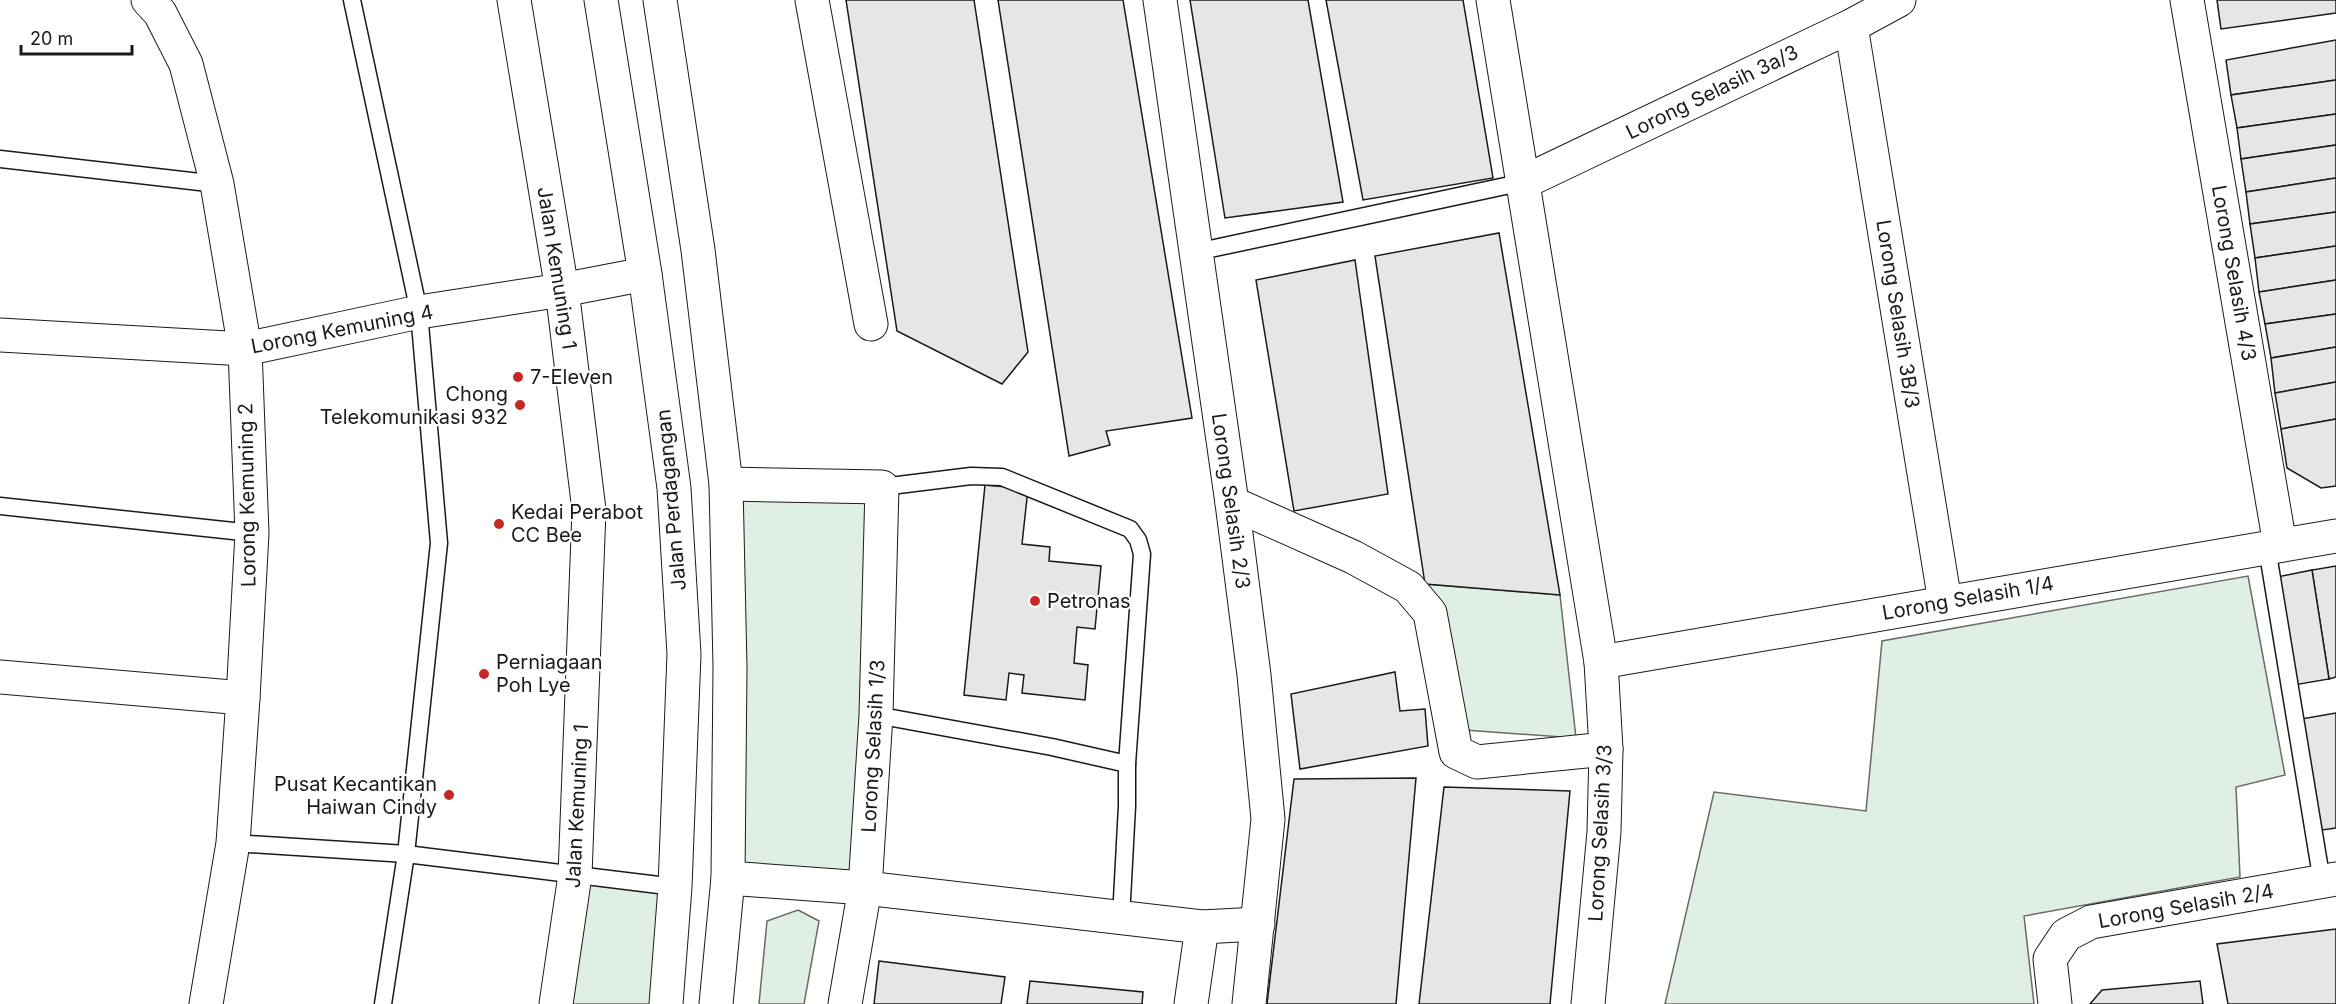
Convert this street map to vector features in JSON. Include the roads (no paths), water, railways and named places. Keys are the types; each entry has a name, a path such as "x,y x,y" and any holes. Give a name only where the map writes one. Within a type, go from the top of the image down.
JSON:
{"street":[{"name":"Lorong Kemuning 2","path":"148,0 160,13 186,64 217,184 244,350 252,533 243,698 233,843 206,1004"},
{"name":"Jalan Kemuning 1","path":"514,0 562,290 589,510 575,875 556,1004"},
{"name":"Jalan Perdagangan","path":"601,0 645,274 674,488 684,654 675,886 666,1004"},
{"path":"660,0 698,250 726,484 730,667 728,878 716,1004"},
{"path":"812,0 872,324"},
{"name":"Lorong Selasih 2/3","path":"1160,0 1232,503 1254,675 1268,819 1249,1004"},
{"path":"1493,0 1601,662"},
{"name":"Lorong Selasih 3a/3","path":"1524,182 1851,26 1899,0"},
{"name":"Lorong Selasih 4/3","path":"2187,0 2274,547"},
{"name":"Lorong Selasih 3B/3","path":"1851,26 1945,602"},
{"name":"Lorong Kemuning 4","path":"0,335 244,350 419,312 562,290 645,274"},
{"path":"726,484 882,487"},
{"name":"Lorong Selasih 1/3","path":"845,1004 865,888 876,715 882,487"},
{"path":"1232,503 1353,557 1408,587 1430,613 1456,752 1477,762 1606,749"},
{"name":"Lorong Selasih 1/4","path":"1601,662 2336,536"},
{"name":"Lorong Selasih 3/3","path":"1588,1004 1604,832 1606,749 1601,662"},
{"path":"0,677 243,698"},
{"path":"728,878 865,888 1202,927 1258,924"},
{"name":"Lorong Selasih 2/4","path":"2055,1004 2050,959 2066,935 2091,922 2329,880"},
{"path":"1191,1004 1202,927"}],"lane":[{"path":"351,0 419,312 439,543 406,854 383,1004"},
{"path":"0,159 217,184"},
{"path":"1196,252 1524,182"},
{"path":"882,487 971,476 1002,477 1130,530 1138,540 1142,554 1127,764 1121,918"},
{"path":"0,506 252,533"},
{"path":"2274,547 2329,880"},
{"path":"876,715 1052,747 1127,764"},
{"path":"233,843 406,854 675,886"}],"place":[{"name":"7-Eleven","path":"518,377"},
{"name":"Chong Telekomunikasi 932","path":"520,405"},
{"name":"Kedai Perabot CC Bee","path":"499,524"},
{"name":"Petronas","path":"1035,601"},
{"name":"Perniagaan Poh Lye","path":"484,674"},
{"name":"Pusat Kecantikan Haiwan Cindy","path":"449,795"}]}
